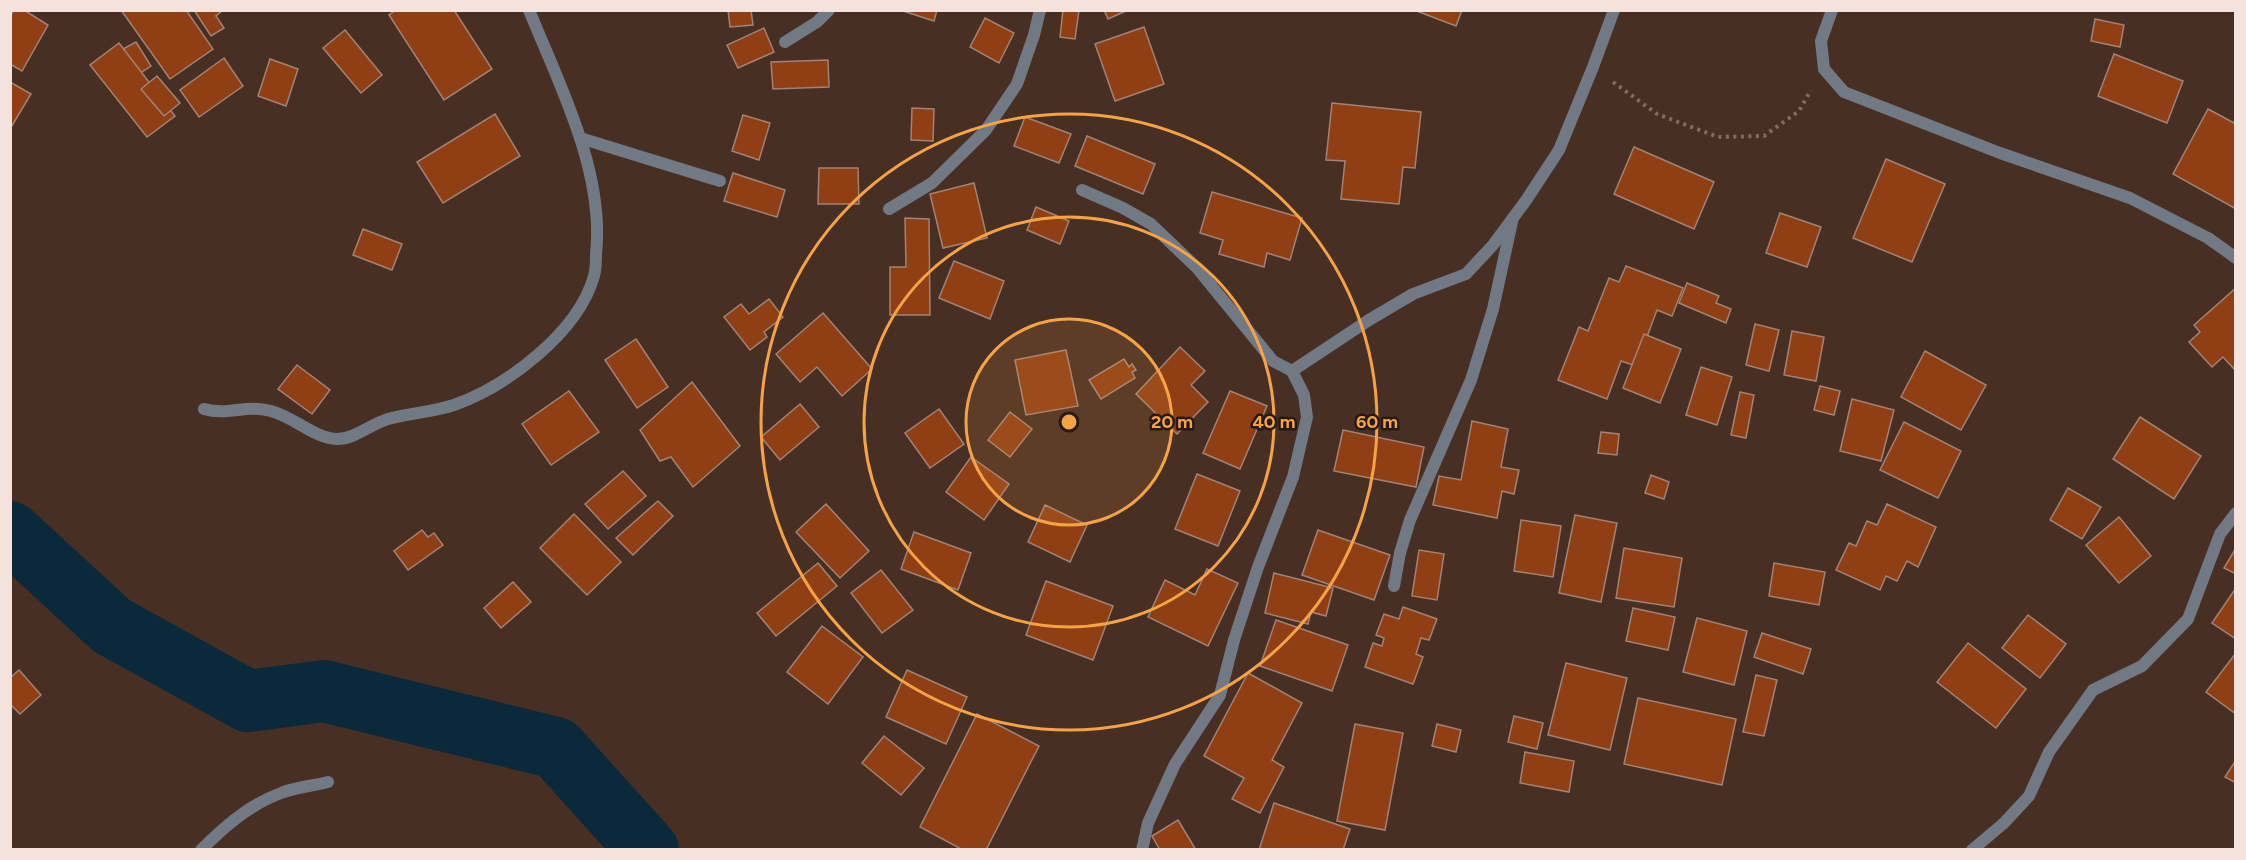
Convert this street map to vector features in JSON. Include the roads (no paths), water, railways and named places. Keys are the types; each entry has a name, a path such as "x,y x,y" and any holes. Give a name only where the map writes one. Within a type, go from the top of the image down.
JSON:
{"street":[{"path":"204,408 219,413 240,408 268,410 283,414 327,438 339,439 351,436 384,420 452,406 481,394 552,345 579,308 594,276 598,238 593,193 580,138 529,10"},
{"path":"785,42 811,27 829,10"},
{"path":"889,208 932,183 986,130 1017,84 1040,10"},
{"path":"1292,371 1413,294 1467,274 1493,245 1558,150 1593,68 1614,10"},
{"path":"1832,10 1821,41 1824,69 1844,92 2000,153 2130,198 2208,238 2235,258"},
{"path":"580,138 720,181"},
{"path":"1082,190 1123,208 1151,224 1168,238 1219,293 1273,362 1292,371 1304,395 1307,417 1293,477 1258,567 1234,640 1220,694 1175,764 1148,823 1142,849"},
{"path":"1394,586 1400,553 1410,520 1471,380 1493,309 1513,218"},
{"path":"1972,849 2004,823 2029,796 2049,752 2093,690 2142,666 2188,620 2220,534 2235,513"},
{"path":"201,849 221,829 250,807 283,792 328,782"}],"waterway":[{"path":"10,532 112,626 248,701 324,691 556,748 648,850"}]}
